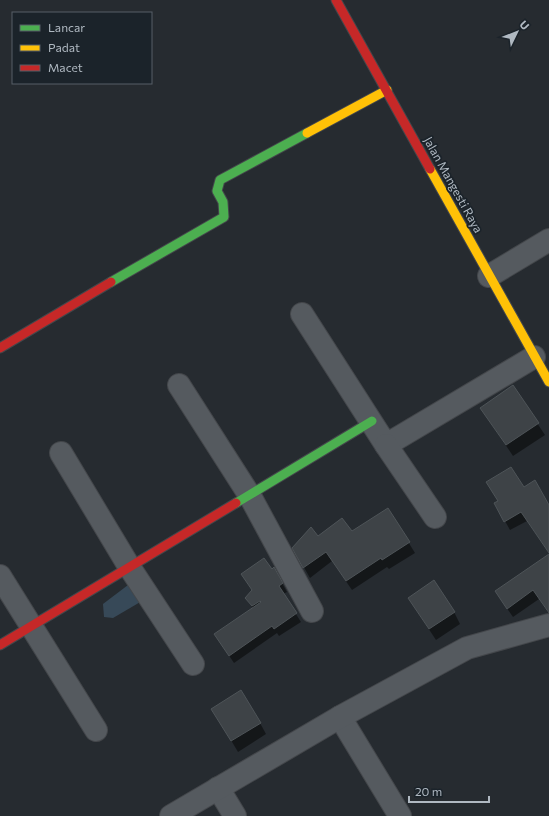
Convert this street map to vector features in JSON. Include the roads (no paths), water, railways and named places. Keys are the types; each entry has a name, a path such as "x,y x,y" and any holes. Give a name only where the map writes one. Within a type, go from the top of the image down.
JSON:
{"street":[{"name":"Jalan Mangesti Raya","path":"336,0 549,382"},
{"path":"0,348 96,290 224,217 223,202 218,191 220,180 387,90"},
{"path":"489,276 549,240"},
{"path":"302,314 435,517"},
{"path":"386,444 534,357"},
{"path":"179,385 250,496 312,611"},
{"path":"0,645 372,422"},
{"path":"61,453 130,568 193,664"},
{"path":"0,576 96,730"},
{"path":"171,816 340,717 467,648 508,638 549,625"},
{"path":"340,717 400,816"},
{"path":"218,788 235,816"}],"water":[{"path":"128,585 142,601 113,618 104,617 103,604"}]}
